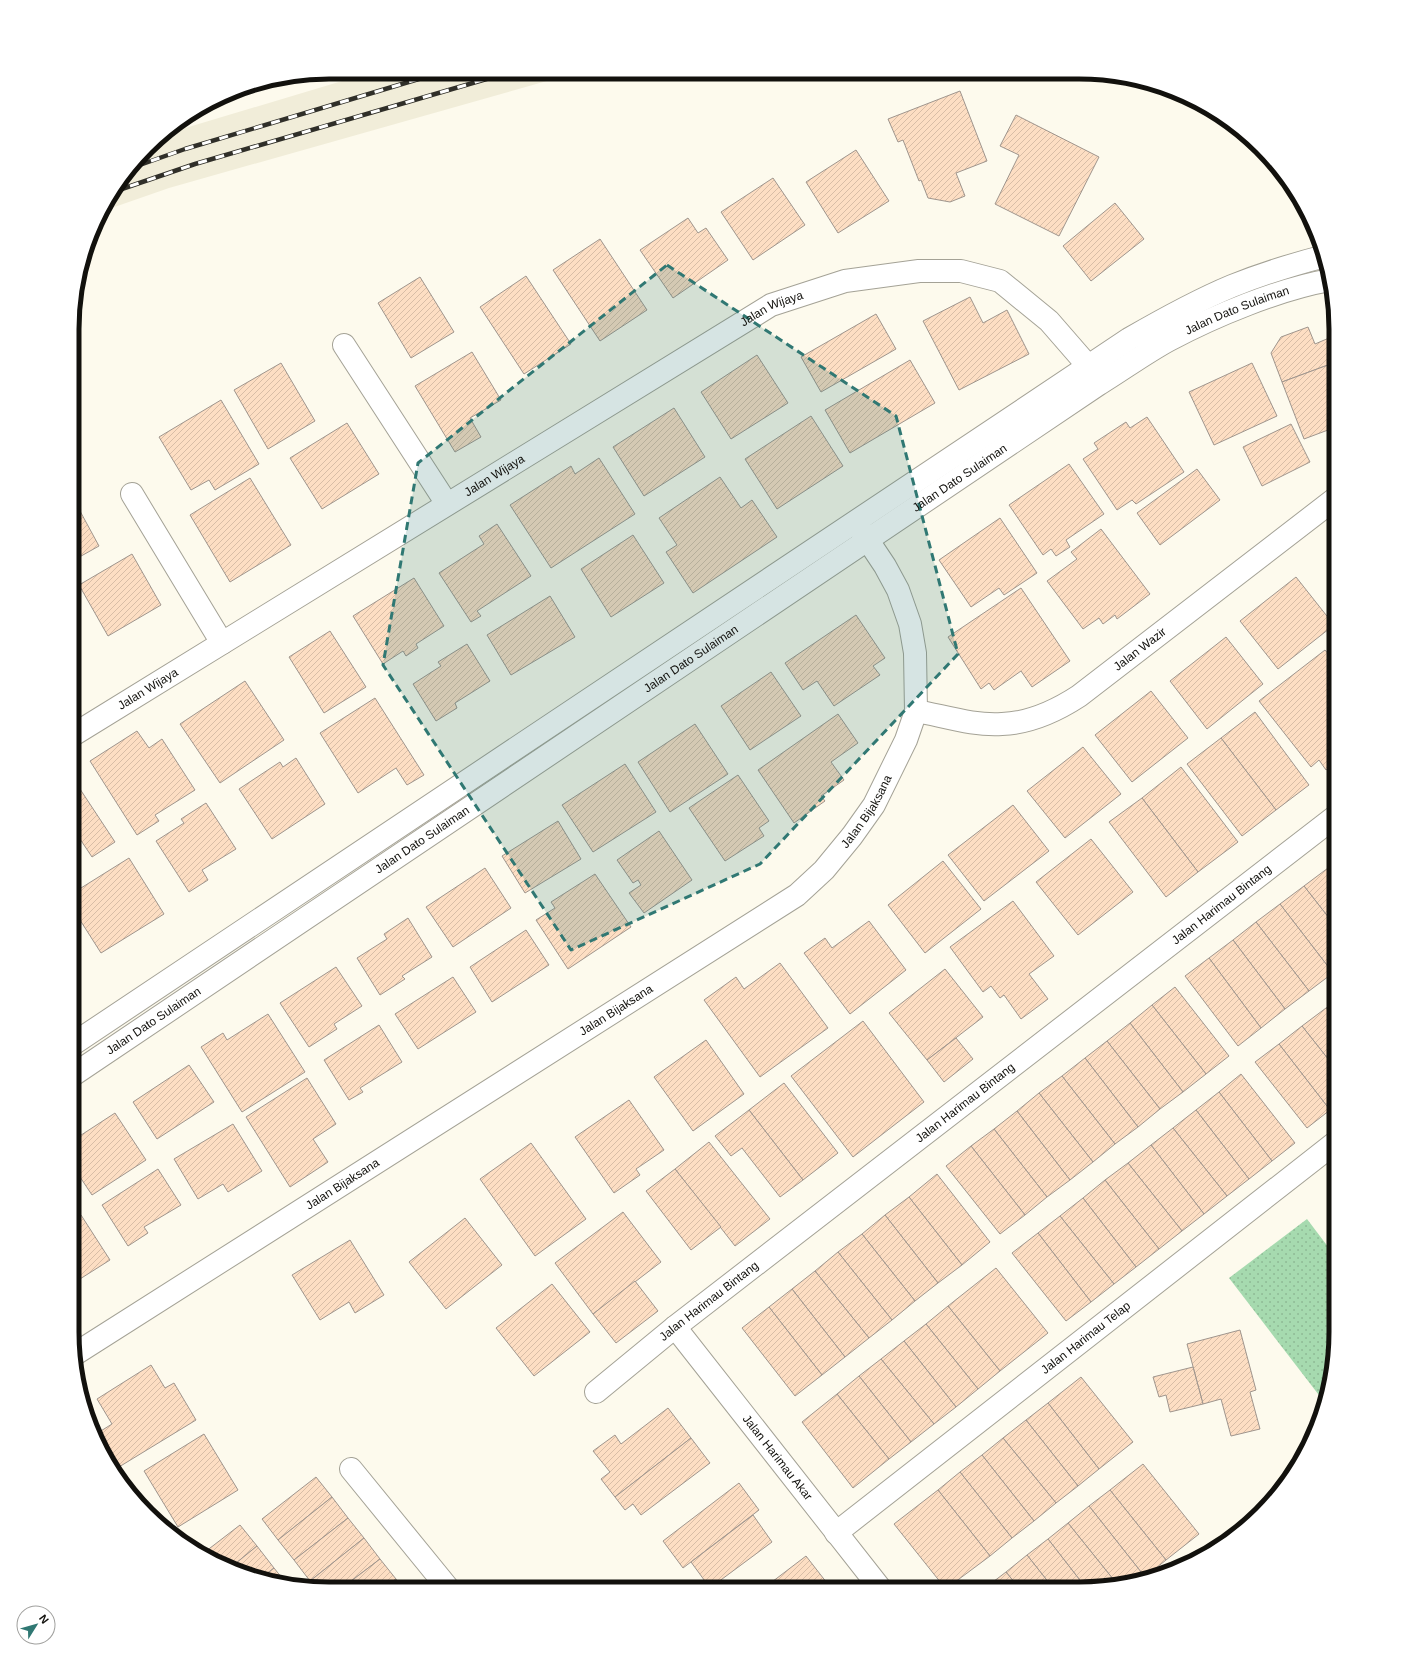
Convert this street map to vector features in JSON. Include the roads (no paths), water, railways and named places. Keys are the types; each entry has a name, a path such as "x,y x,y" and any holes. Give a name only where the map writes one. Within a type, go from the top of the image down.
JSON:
{"street":[{"name":"Jalan Dato Sulaiman","path":"79,1071 562,745 868,541 1094,376 1129,339 1195,303 1232,286 1318,258"},
{"name":"Jalan Wijaya","path":"79,731 771,305 845,282 919,271 961,271 1000,280 1049,321 1094,376"},
{"name":"Jalan Dato Sulaiman","path":"79,1040 856,522 1094,376 1168,340 1246,305 1324,282"},
{"path":"344,345 447,504"},
{"path":"132,494 222,643"},
{"name":"Jalan Wazir","path":"916,711 977,723 1000,725 1028,720 1051,711 1079,696 1329,503"},
{"name":"Jalan Bijaksana","path":"80,1351 797,895 824,870 852,836 874,805 906,740 916,711 915,653 910,624 898,590 885,566 856,522"},
{"name":"Jalan Harimau Bintang","path":"596,1392 675,1327 1329,821"},
{"name":"Jalan Harimau Telap","path":"836,1533 1329,1147"},
{"name":"Jalan Harimau Akar","path":"675,1327 875,1582"},
{"path":"351,1469 443,1582"}],"railway":[{"path":"140,165 185,149 419,79"},
{"path":"122,189 195,164 486,79"}]}
